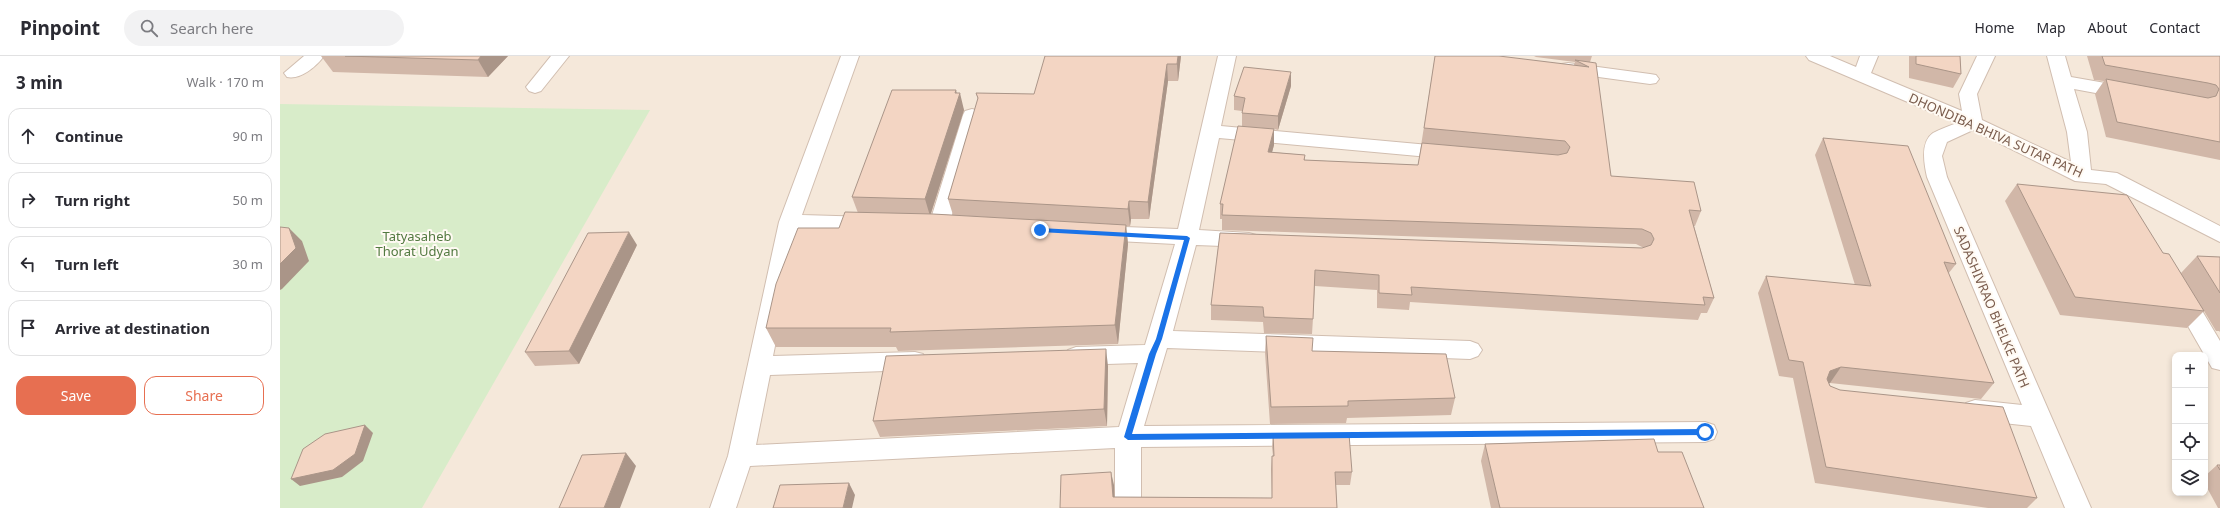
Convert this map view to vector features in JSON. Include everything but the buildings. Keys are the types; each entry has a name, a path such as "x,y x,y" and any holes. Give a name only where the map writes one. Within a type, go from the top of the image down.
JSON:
{"street":[{"path":"293,73 315,56"},
{"path":"534,87 560,56"},
{"path":"723,508 741,456 788,222 850,56"},
{"path":"1128,508 1128,437 1187,238 1227,56"},
{"name":"DHONDIBA BHIVA SUTAR PATH","path":"1815,56 1861,77 1973,123 2082,176 2110,178 2220,235"},
{"path":"1861,77 1869,56"},
{"path":"1973,123 1968,94 1986,56"},
{"path":"2056,56 2077,132 2082,176"},
{"path":"1555,67 1650,80"},
{"path":"2063,82 2144,96"},
{"path":"962,226 931,225 972,115"},
{"name":"SADASHIVRAO BHELKE PATH","path":"1973,123 1939,138 1932,156 1937,177 2078,508"},
{"path":"1210,131 1468,155"},
{"path":"2110,178 2133,214"},
{"path":"788,222 886,224"},
{"path":"1077,232 1266,241"},
{"path":"2168,274 2220,361"},
{"path":"1057,356 1156,346 1470,350"},
{"path":"759,366 939,360"},
{"path":"1956,408 2040,417"},
{"path":"741,456 1128,437 1705,432"}],"shaded area":[{"path":"280,56 2220,56 2220,508 280,508"}],"green space":[{"name":"Tatyasaheb Thorat Udyan","path":"280,104 650,110 422,508 280,508"}],"route":[{"path":"1040,230 1187,238 1159,339 1128,437 1705,432"}]}
